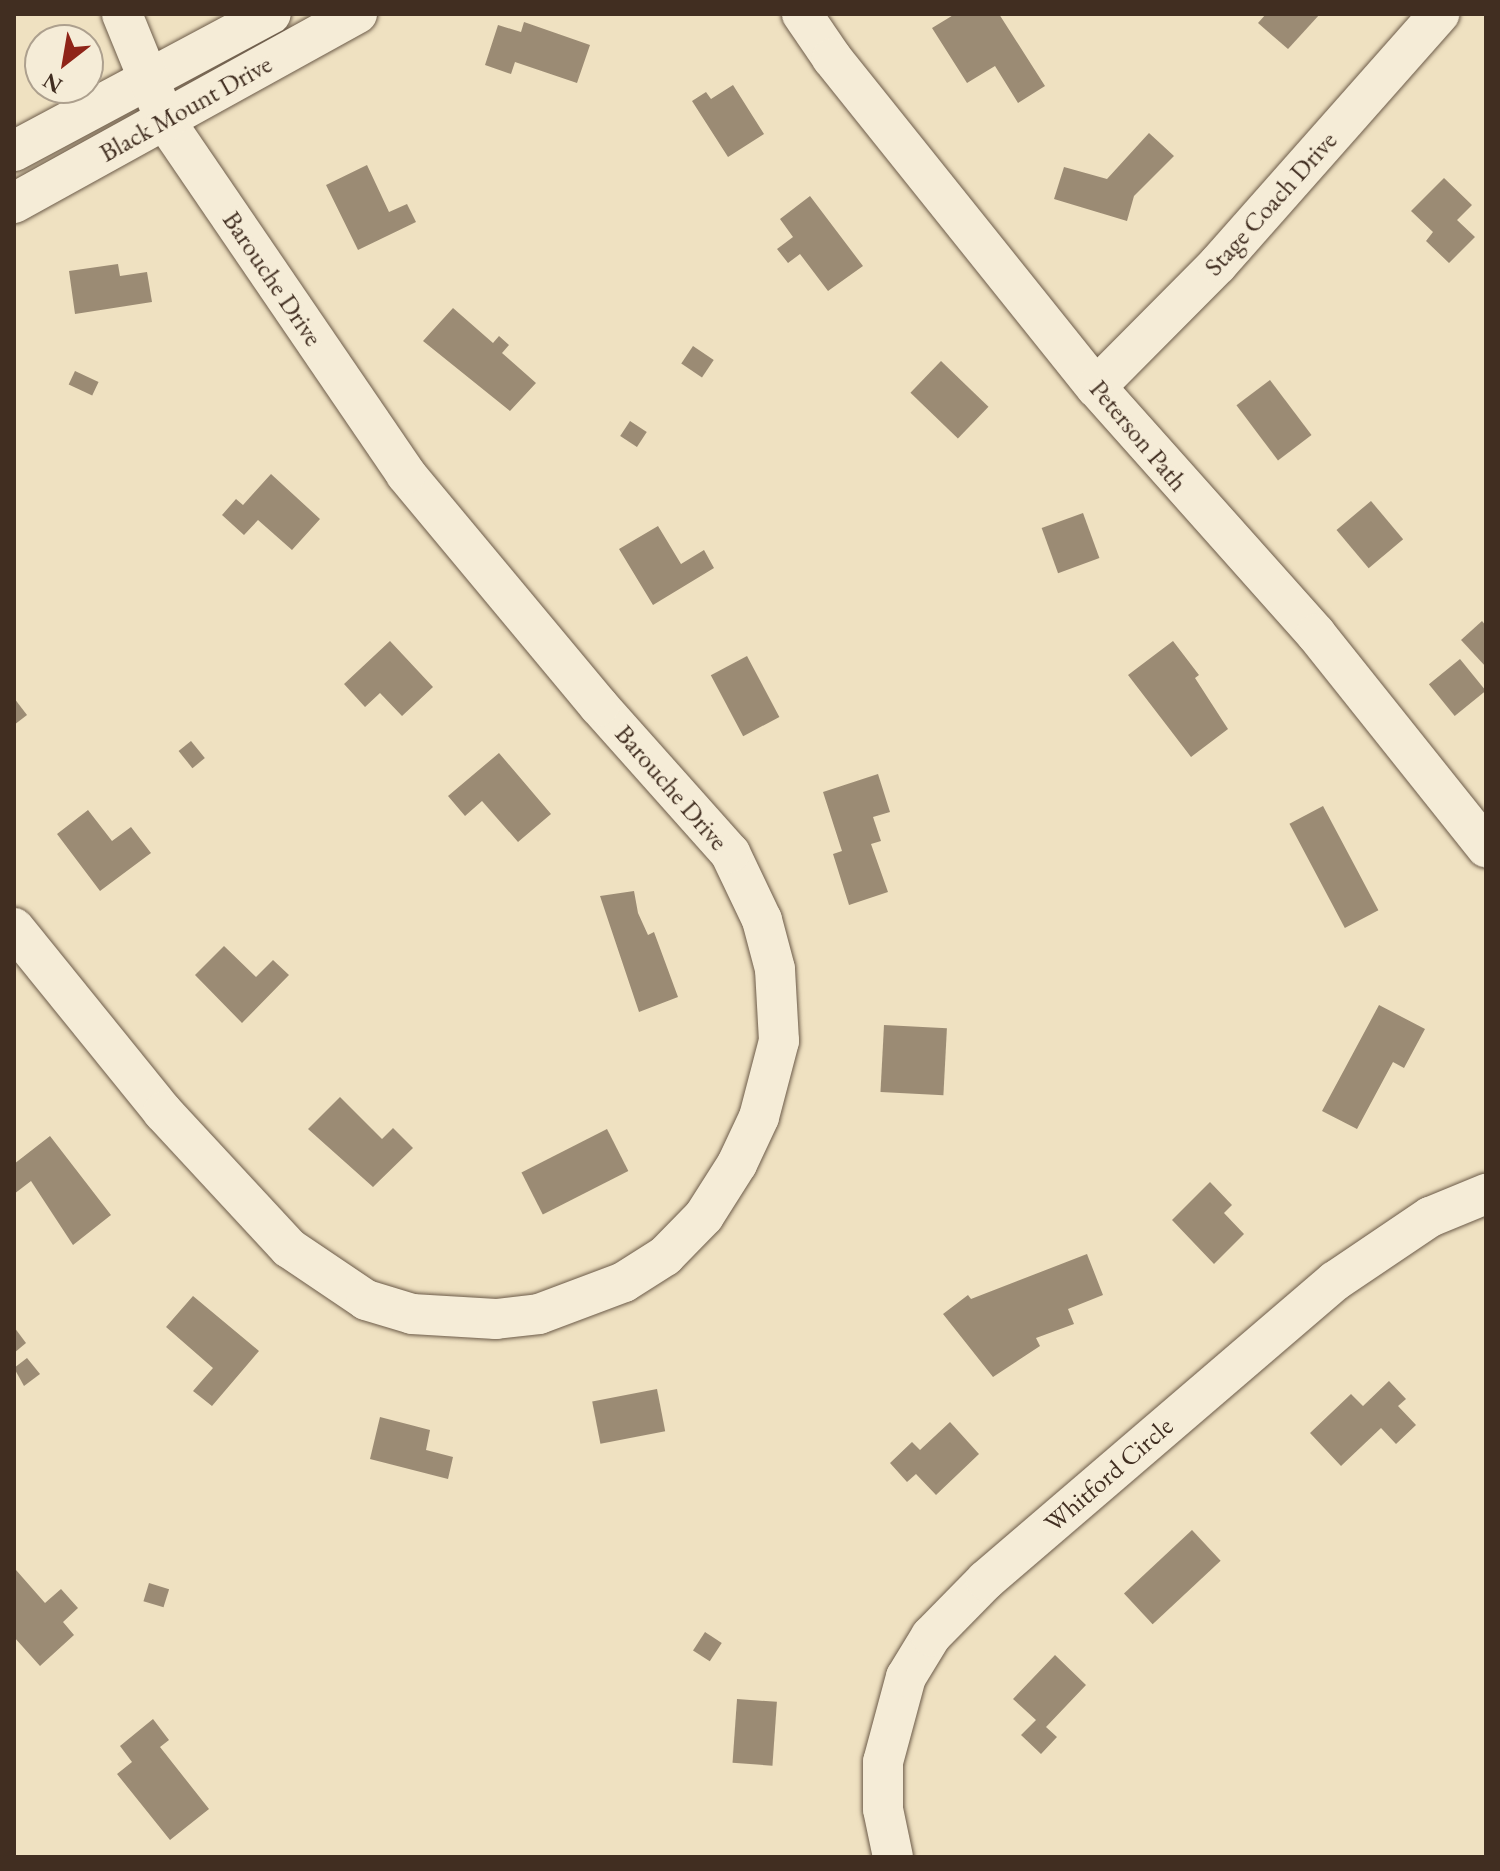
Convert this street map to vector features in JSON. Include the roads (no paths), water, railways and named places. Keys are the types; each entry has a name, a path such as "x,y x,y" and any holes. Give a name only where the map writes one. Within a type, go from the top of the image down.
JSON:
{"street":[{"name":"Barouche Drive","path":"14,928 163,1112 289,1248 366,1300 412,1314 496,1319 539,1314 624,1282 665,1256 704,1216 737,1164 759,1117 779,1041 772,957 762,920 730,853 599,706 406,474 166,122 122,14"},
{"name":"Black Mount Drive","path":"14,151 271,14"},
{"name":"Black Mount Drive","path":"14,203 166,122 357,14"},
{"name":"Peterson Path","path":"802,14 841,70 1096,387 1316,634 1486,847"},
{"name":"Stage Coach Drive","path":"1096,387 1218,264 1439,14"},
{"name":"Whitford Circle","path":"893,1857 883,1809 886,1748 906,1677 931,1636 986,1580 1335,1281 1430,1217 1486,1194"}]}
